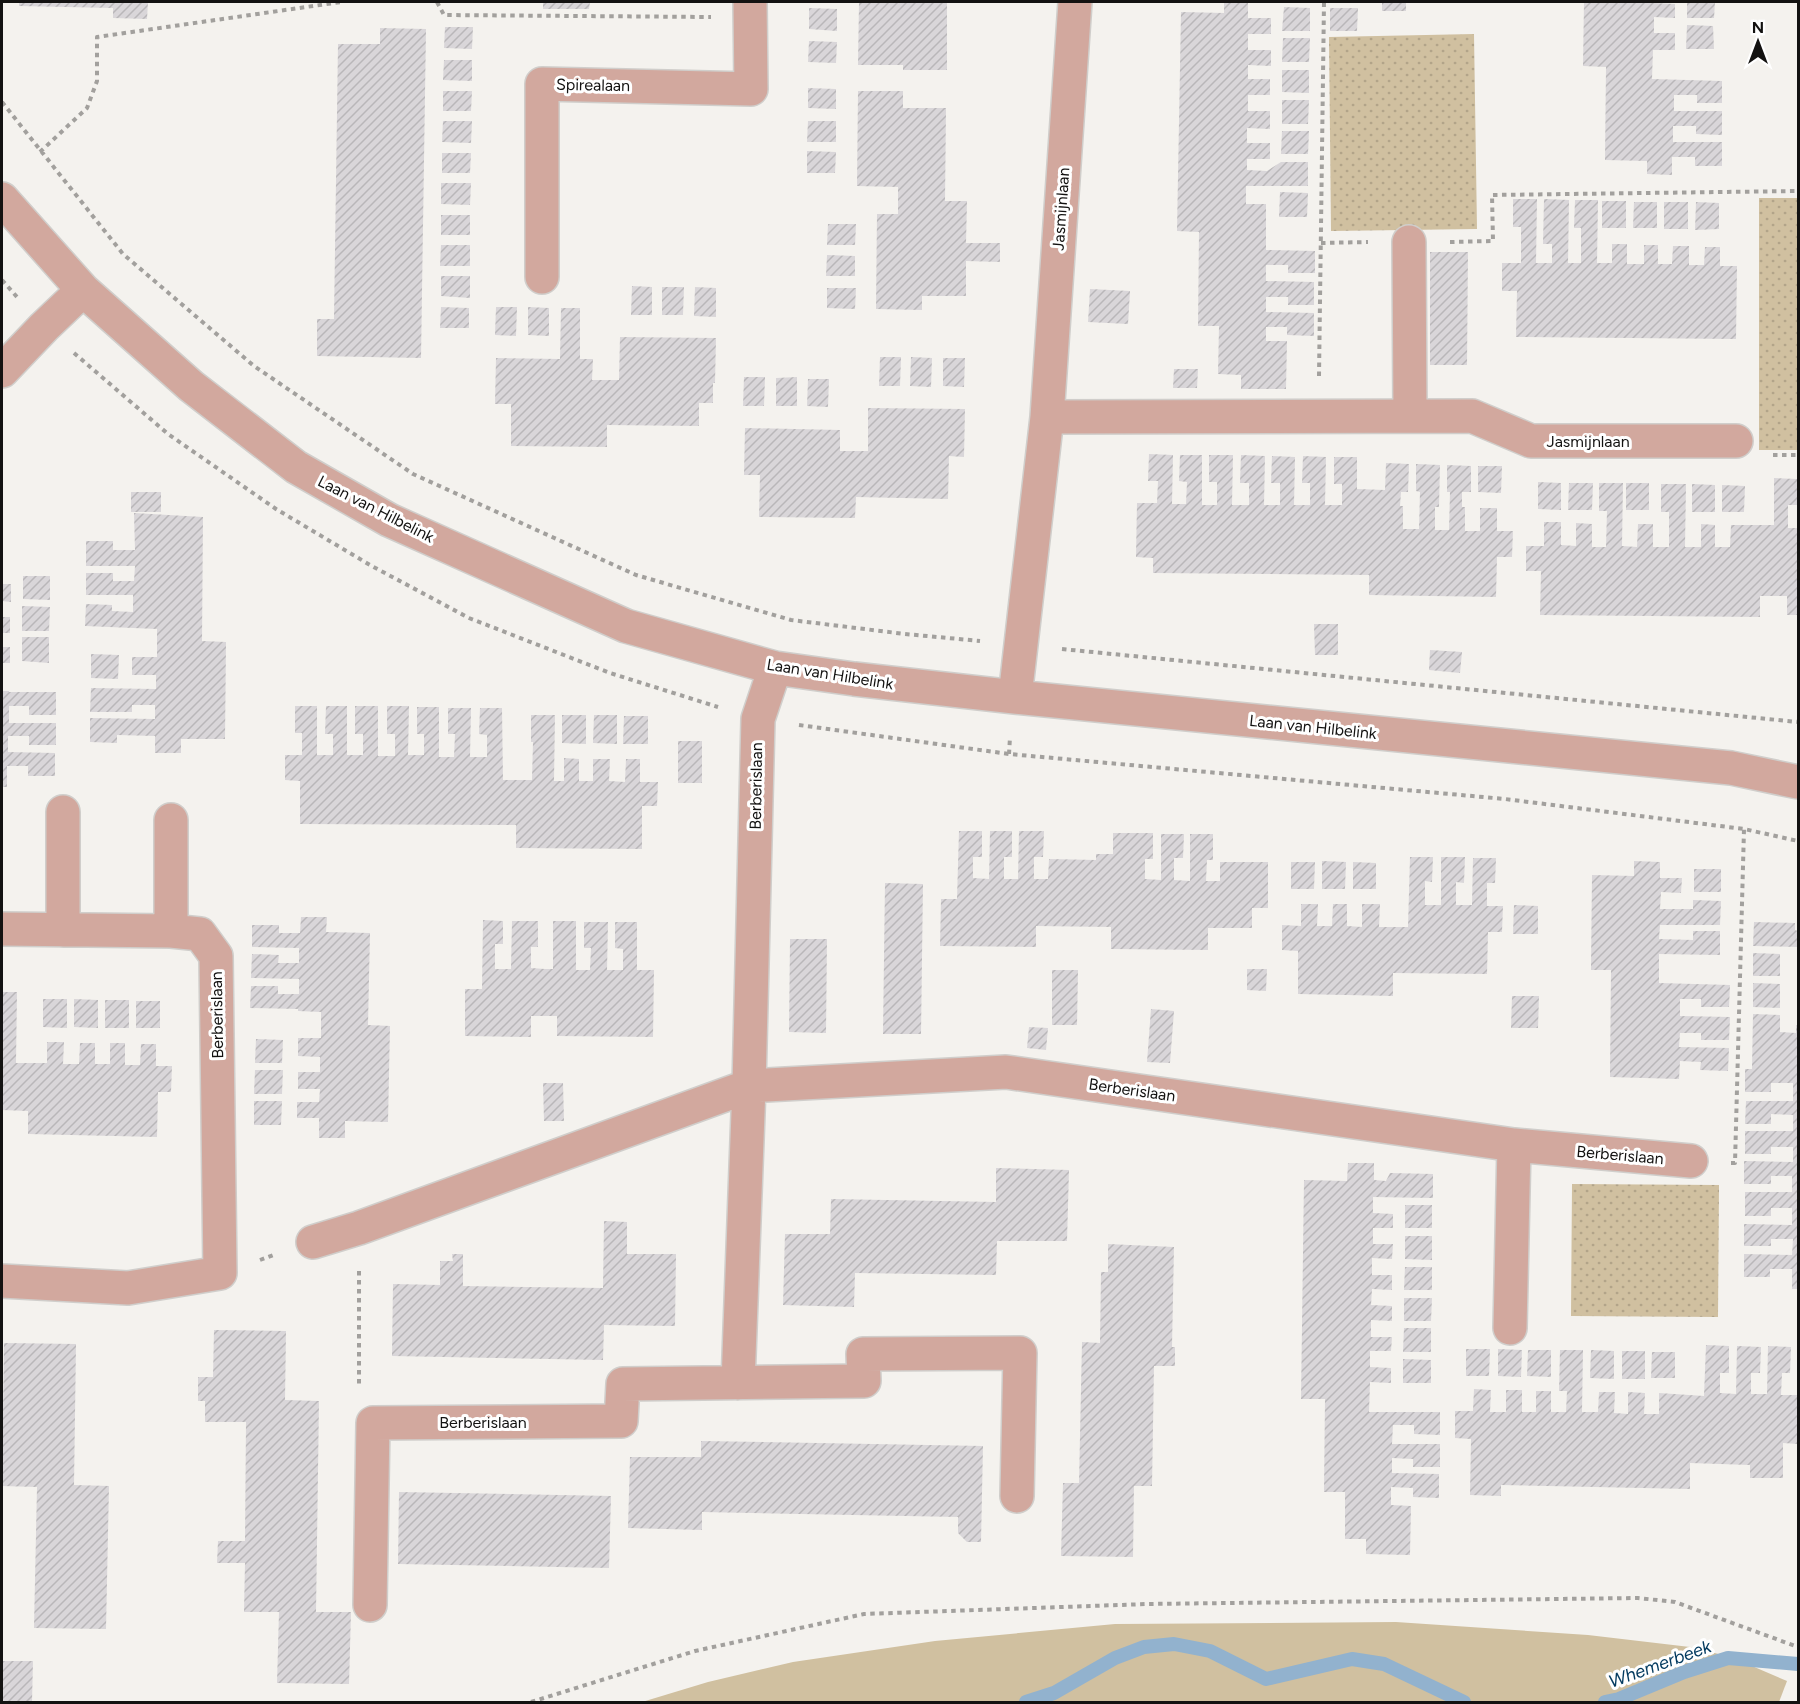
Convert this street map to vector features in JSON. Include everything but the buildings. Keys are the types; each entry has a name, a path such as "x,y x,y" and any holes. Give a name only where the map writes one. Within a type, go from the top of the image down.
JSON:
{"street":[{"name":"Jasmijnlaan","path":"1015,697 1047,417 1075,2"},
{"name":"Spirealaan","path":"542,277 542,84 751,89 750,10"},
{"name":"Laan van Hilbelink","path":"2,199 83,290 191,386 296,467 389,520 626,626 775,668 854,680 1731,768 1798,782"},
{"path":"1409,242 1410,415"},
{"path":"2,371 83,290"},
{"name":"Jasmijnlaan","path":"1047,417 1472,416 1531,441 1736,441"},
{"name":"Berberislaan","path":"738,1383 749,1086 758,719 775,668"},
{"path":"63,812 63,930"},
{"path":"171,820 171,931"},
{"name":"Berberislaan","path":"2,929 171,931 200,934 216,956 220,1273"},
{"name":"Berberislaan","path":"313,1242 359,1228 749,1086 1006,1072 1514,1145 1691,1161"},
{"path":"1510,1328 1514,1145"},
{"path":"2,1281 128,1288 220,1273"},
{"name":"Berberislaan","path":"373,1423 621,1422 623,1384 864,1381 863,1354 1020,1353 1017,1496"},
{"path":"370,1605 373,1423"}],"path":[{"path":"40,152 87,108 98,81 98,37 341,2"},
{"path":"437,2 444,15 750,10"},
{"path":"1318,415 1324,2"},
{"path":"2,102 123,254 254,366 413,474 636,575 791,620 905,634 1798,722"},
{"path":"1321,243 1493,241 1492,195 1798,191"},
{"path":"1691,1161 1735,1163 1744,829"},
{"path":"359,1228 359,1392 373,1423"},
{"path":"220,1273 313,1242"},
{"path":"531,1702 695,1650 864,1614 1147,1604 1638,1598 1675,1602 1798,1647"}],"shaded area":[{"path":"1474,34 1477,229 1331,231 1329,37"},
{"path":"1759,198 1798,198 1798,450 1759,450"},
{"path":"1572,1184 1719,1185 1718,1317 1571,1316"},
{"path":"1396,1622 1588,1635 1690,1647 1731,1657 1787,1681 1779,1702 642,1702 708,1682 793,1662 935,1641 1115,1624"}],"waterway":[{"name":"Whemerbeek","path":"1026,1702 1054,1693 1115,1658 1144,1647 1174,1644 1210,1651 1266,1679 1352,1659 1384,1664 1464,1702"},
{"name":"Whemerbeek","path":"1605,1702 1619,1699 1684,1672 1728,1658 1798,1664"}]}
